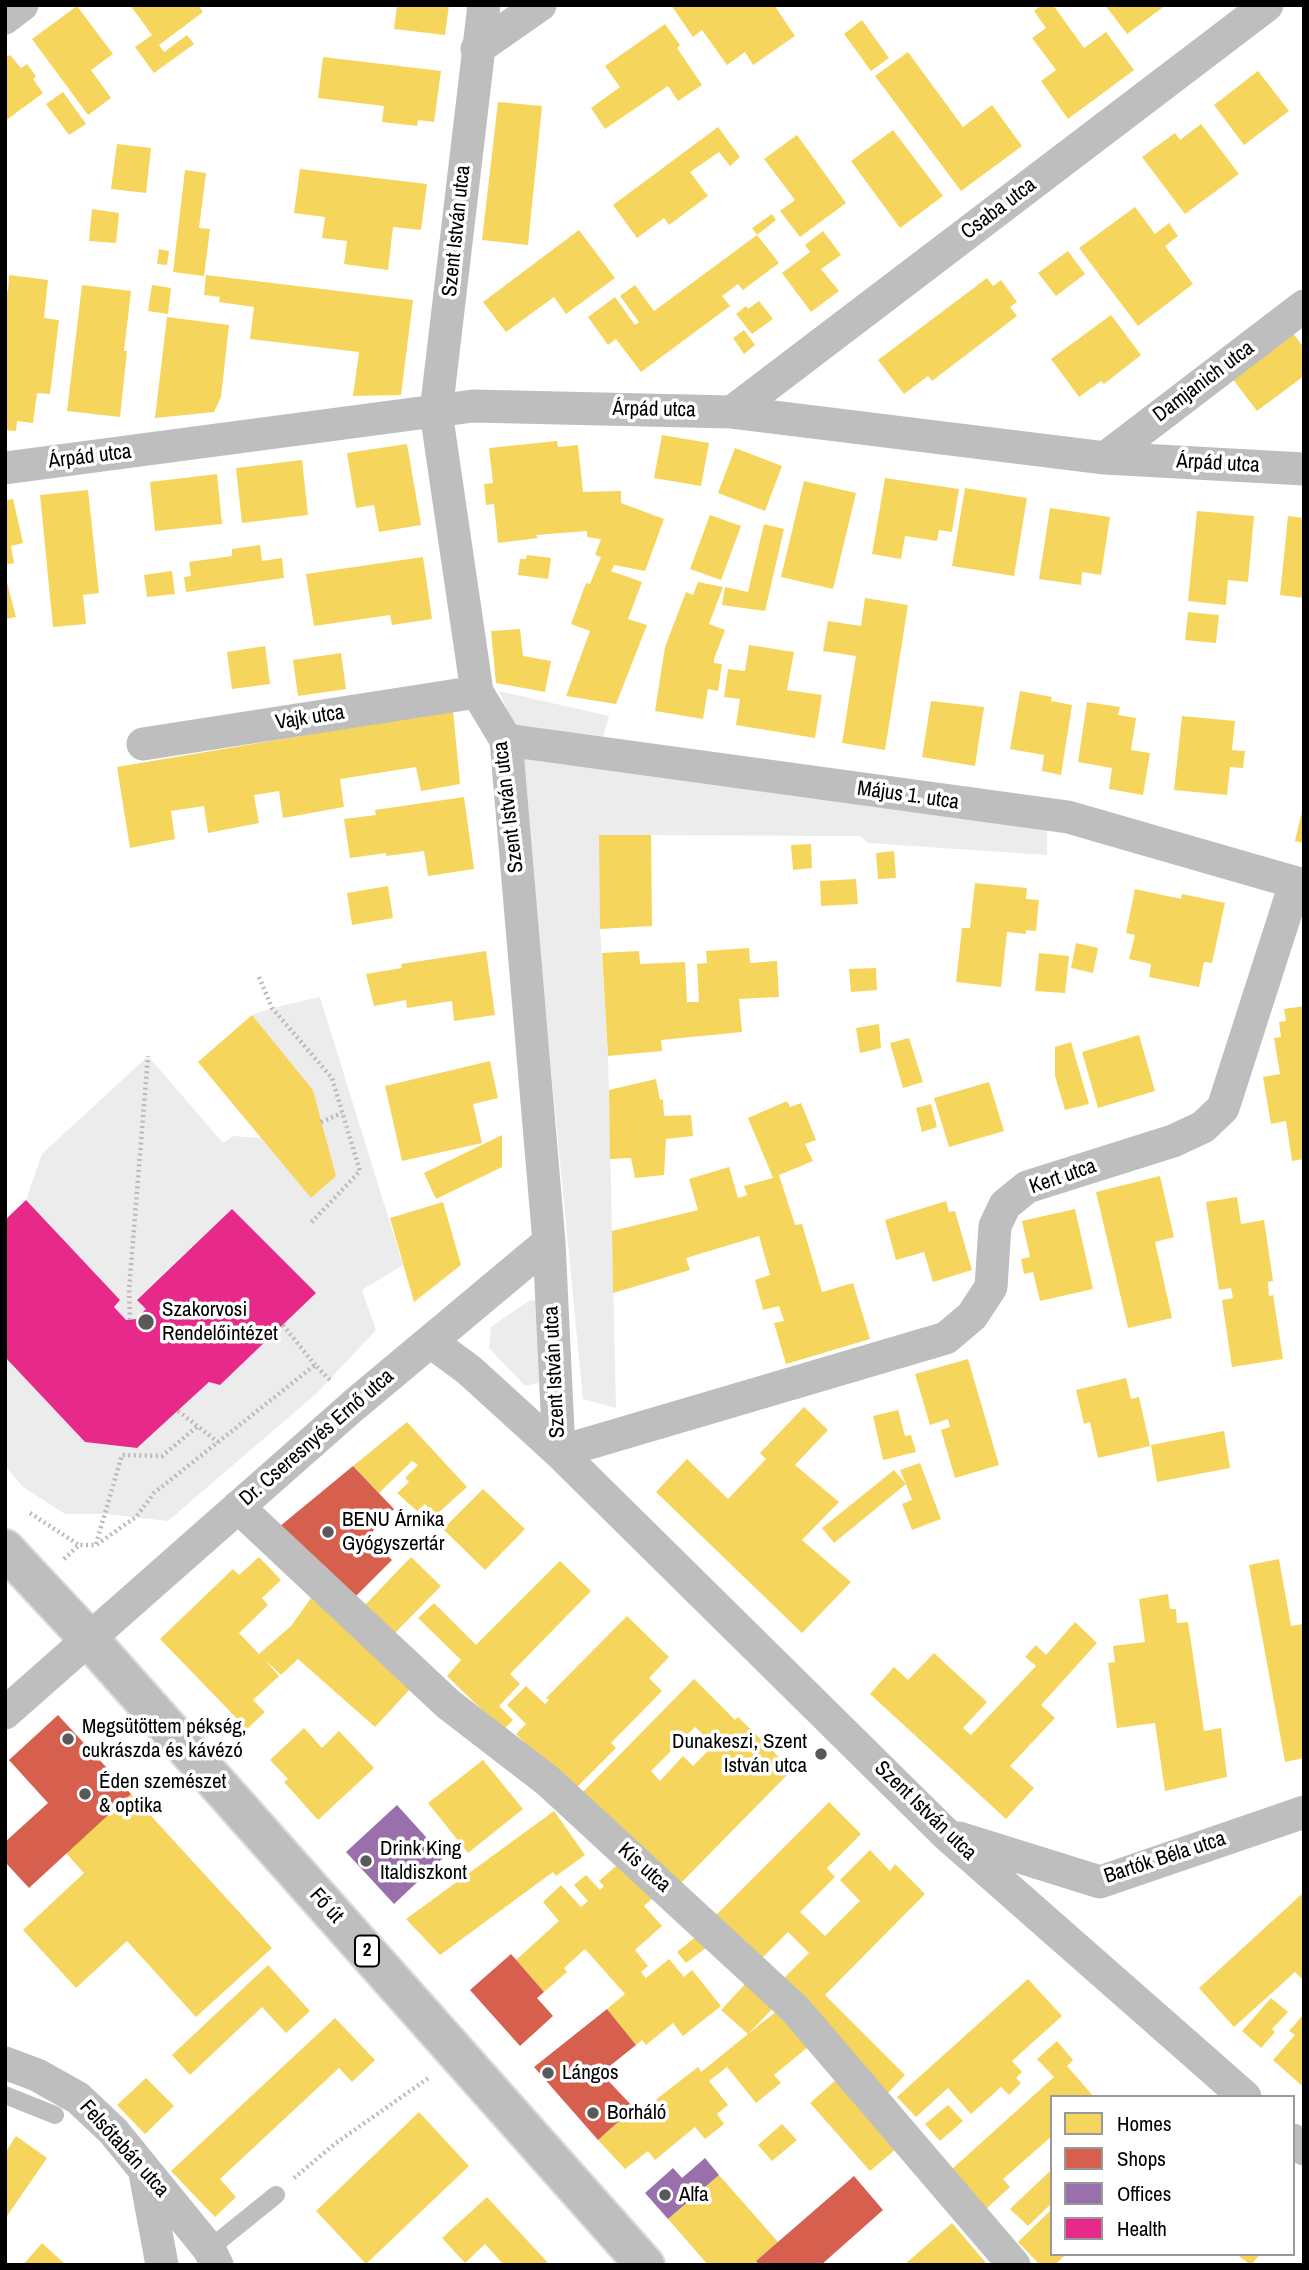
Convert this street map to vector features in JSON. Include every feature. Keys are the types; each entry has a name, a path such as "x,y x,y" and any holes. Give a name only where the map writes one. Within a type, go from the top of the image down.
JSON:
{"main road":[{"name":"Fő út","path":"5,1549 88,1638 645,2265"}],"street":[{"path":"5,18 22,5"},
{"name":"Szent István utca","path":"484,5 436,412 477,692 506,740 549,1242 559,1452"},
{"path":"477,49 540,5"},
{"name":"Csaba utca","path":"732,412 1267,5"},
{"name":"Damjanich utca","path":"1105,458 1304,306"},
{"name":"Árpád utca","path":"5,468 473,406 732,412 1105,458 1304,469"},
{"name":"Vajk utca","path":"143,744 477,692"},
{"name":"Május 1. utca","path":"506,740 1068,817 1299,884"},
{"name":"Kert utca","path":"559,1452 946,1338 972,1316 990,1287 995,1226 1006,1205 1016,1196 1027,1187 1173,1141 1203,1127 1223,1108 1299,884"},
{"name":"Dr. Cseresnyés Ernő utca","path":"5,1713 354,1405 549,1242"},
{"name":"Szent István utca","path":"431,1342 469,1370 559,1452 946,1834 1243,2095"},
{"name":"Kis utca","path":"238,1507 448,1703 548,1781 795,2009 1014,2265"},
{"name":"Bartók Béla utca","path":"946,1834 1100,1882 1304,1812"},
{"name":"Felsőtabán utca","path":"5,2063 37,2075 78,2098 113,2131 144,2167 213,2257"},
{"path":"144,2167 162,2265"}],"lane":[{"path":"5,2095 55,2115"},
{"path":"213,2257 275,2195"}],"path":[{"path":"259,977 272,1008 332,1078 360,1171 310,1224"},
{"path":"130,1320 129,1290 148,1056"},
{"path":"321,1122 342,1113"},
{"path":"283,1325 315,1365 354,1405"},
{"path":"30,1513 79,1545 96,1545 136,1517 153,1493 315,1365"},
{"path":"178,1411 218,1442"},
{"path":"96,1545 122,1455 162,1456 198,1426"},
{"path":"38,1584 79,1545"},
{"path":"275,2195 336,2143 427,2080"}],"shaded area":[{"path":"499,691 609,716 599,751 1047,828 1047,855 868,843 860,836 600,835 600,929 608,1056 616,1408 583,1399 519,738"},
{"path":"320,997 403,1265 362,1290 376,1330 317,1393 168,1521 106,1514 65,1514 23,1487 5,1466 5,1357 85,1442 137,1448 209,1382 220,1385 316,1293 232,1209 137,1299 146,1309 136,1319 126,1320 114,1307 120,1300 26,1200 42,1154 148,1056 223,1143 233,1136 261,1138 311,1197 336,1176 313,1090 252,1015"},
{"path":"530,1300 543,1302 545,1373 538,1383 525,1386 489,1348 491,1327"}],"building: Homes":[{"path":"130,5 198,5 203,12 159,45 164,52 187,35 194,44 154,73 135,47 152,35"},
{"path":"397,5 449,5 445,35 394,29"},
{"path":"671,5 774,5 795,36 753,65 745,52 727,65 702,30 693,37"},
{"path":"1042,5 1053,5 1084,48 1106,32 1134,70 1068,119 1041,81 1056,70 1032,38 1046,28 1034,11"},
{"path":"1105,5 1166,5 1127,34"},
{"path":"77,6 113,54 91,70 111,98 88,115 32,39"},
{"path":"862,20 889,58 871,71 844,34"},
{"path":"665,24 680,45 677,48 702,85 678,101 668,86 605,129 591,108 620,87 605,66"},
{"path":"908,52 963,127 992,105 1022,146 961,191 875,76"},
{"path":"10,55 21,68 27,64 43,93 5,121 5,58"},
{"path":"323,57 441,71 434,122 418,120 417,126 382,122 384,106 318,98"},
{"path":"1258,71 1289,111 1244,145 1214,105"},
{"path":"63,92 86,124 69,135 46,104"},
{"path":"498,102 542,106 528,245 482,240"},
{"path":"1201,124 1239,174 1185,214 1142,157 1175,133 1180,140"},
{"path":"718,127 740,157 730,166 719,152 690,172 708,196 669,225 664,218 637,238 613,205"},
{"path":"893,130 943,196 900,228 851,161"},
{"path":"797,135 846,203 800,237 780,211 795,200 764,159"},
{"path":"117,144 151,148 146,193 111,189"},
{"path":"300,169 427,184 421,230 393,227 388,270 344,264 347,241 322,238 325,217 294,213"},
{"path":"185,170 206,173 199,228 210,229 204,276 173,272"},
{"path":"1135,207 1155,234 1169,223 1178,236 1165,246 1193,284 1138,326 1079,248"},
{"path":"92,209 119,213 116,243 89,241"},
{"path":"772,214 776,220 757,235 752,228"},
{"path":"579,230 615,278 566,314 554,297 506,332 483,302"},
{"path":"823,231 841,255 821,269 839,291 811,312 782,273 810,252 805,245"},
{"path":"757,235 779,263 743,290 738,284 722,296 730,306 641,372 616,339 608,345 588,317 615,297 635,325 639,322 620,296 635,285 654,311"},
{"path":"159,249 169,251 167,265 157,264"},
{"path":"1068,251 1085,274 1056,296 1038,273"},
{"path":"9,275 48,280 44,318 59,320 50,394 37,393 33,423 17,421 16,431 5,430 5,290 8,291"},
{"path":"206,275 413,300 401,395 353,396 359,352 250,339 254,307 219,302 220,297 204,295"},
{"path":"987,278 993,286 1001,280 1017,302 1010,307 1017,316 932,381 928,376 904,394 878,360"},
{"path":"82,285 131,291 120,417 67,411"},
{"path":"152,285 171,288 168,314 148,311"},
{"path":"759,301 773,319 752,334 736,314"},
{"path":"1111,315 1141,355 1104,384 1101,381 1079,397 1051,359"},
{"path":"167,317 229,325 221,397 214,412 155,418"},
{"path":"744,330 755,345 744,354 733,338"},
{"path":"1293,333 1304,348 1304,376 1257,411 1232,378"},
{"path":"662,435 709,443 701,486 654,478"},
{"path":"557,441 558,447 578,445 583,492 621,491 621,503 664,519 645,571 614,565 611,571 642,582 628,619 647,625 616,704 566,696 590,631 571,624 586,583 590,584 601,557 595,555 601,539 587,537 587,531 536,535 538,538 498,543 494,504 486,505 484,484 493,483 489,448"},
{"path":"407,444 421,525 379,532 374,505 356,508 347,453"},
{"path":"735,448 782,466 765,511 718,493"},
{"path":"302,460 308,515 242,523 236,468"},
{"path":"217,474 222,524 155,531 150,482"},
{"path":"885,478 959,489 952,532 939,530 937,541 905,536 901,559 872,554"},
{"path":"804,481 856,493 833,589 781,577"},
{"path":"965,488 1027,498 1014,576 952,566"},
{"path":"88,490 99,593 83,595 86,624 53,627 40,495"},
{"path":"13,499 23,543 11,546 14,563 5,565 5,500"},
{"path":"1050,508 1110,517 1101,575 1082,572 1081,585 1039,579"},
{"path":"1197,511 1254,516 1248,582 1228,580 1226,605 1188,601"},
{"path":"710,515 741,526 721,580 690,569"},
{"path":"1288,516 1304,518 1304,598 1280,595"},
{"path":"764,524 784,529 765,611 722,605 725,587 748,592"},
{"path":"260,545 262,561 282,558 284,578 186,592 184,577 191,576 189,562 232,556 232,549"},
{"path":"527,555 551,558 548,579 518,575 520,559 526,559"},
{"path":"423,557 432,619 392,625 390,615 314,626 306,574"},
{"path":"172,571 175,594 147,597 144,575"},
{"path":"5,575 16,617 5,619"},
{"path":"698,582 723,587 709,624 725,630 714,659 714,663 722,664 718,691 708,689 703,719 655,711 665,647 686,592 693,595"},
{"path":"865,598 908,605 885,750 842,743 856,656 823,651 828,621 861,626"},
{"path":"1188,612 1219,615 1216,643 1185,640"},
{"path":"520,629 523,656 551,661 545,692 496,683 491,631"},
{"path":"749,645 794,652 787,690 822,695 815,738 736,725 740,699 724,697 728,669 745,671"},
{"path":"265,646 270,684 232,689 227,652"},
{"path":"341,653 346,689 298,696 293,660"},
{"path":"1020,691 1052,697 1051,701 1072,705 1061,775 1042,771 1044,755 1010,749"},
{"path":"931,701 984,707 975,766 922,757"},
{"path":"1087,702 1120,707 1118,715 1136,718 1131,750 1150,753 1143,795 1109,789 1112,768 1078,762"},
{"path":"453,710 460,784 421,791 416,767 340,779 344,807 283,818 279,791 254,795 259,823 208,833 204,806 171,811 175,839 130,848 117,767"},
{"path":"1182,716 1235,721 1232,750 1245,751 1243,768 1230,767 1227,795 1174,790"},
{"path":"464,797 474,869 428,876 424,851 350,858 344,819 376,815 375,810"},
{"path":"1304,807 1304,843 1295,841"},
{"path":"599,835 651,835 652,926 600,929"},
{"path":"811,844 812,868 793,870 791,845"},
{"path":"894,851 896,878 878,879 876,853"},
{"path":"856,879 858,904 821,906 820,881"},
{"path":"975,883 1027,888 1026,899 1039,900 1036,931 1026,930 1026,934 1007,932 1001,987 956,982 962,928 970,928"},
{"path":"388,886 393,918 352,925 347,893"},
{"path":"1135,889 1181,899 1182,894 1225,903 1212,963 1204,962 1199,987 1149,977 1151,964 1129,959 1135,935 1126,933"},
{"path":"1076,943 1098,948 1093,973 1071,968"},
{"path":"749,948 750,963 777,961 779,997 739,999 742,1032 661,1040 662,1051 608,1056 602,953 639,951 640,964 685,962 687,1002 699,1002 697,964 707,963 706,951"},
{"path":"486,951 495,1015 454,1021 452,1001 407,1008 406,1000 374,1006 366,974 402,968 401,964"},
{"path":"1039,953 1069,956 1065,993 1035,991"},
{"path":"876,968 877,990 851,992 849,969"},
{"path":"1304,1006 1304,1159 1292,1161 1286,1121 1271,1124 1263,1077 1280,1074 1274,1038 1281,1037 1279,1022 1286,1021 1284,1009"},
{"path":"252,1015 313,1090 336,1176 311,1198 198,1062"},
{"path":"879,1024 881,1048 860,1053 856,1028"},
{"path":"1139,1035 1155,1091 1098,1108 1082,1052"},
{"path":"909,1038 923,1082 903,1088 890,1043"},
{"path":"1071,1042 1089,1104 1065,1110 1055,1076 1055,1047"},
{"path":"490,1061 498,1098 473,1104 482,1143 402,1161 385,1086"},
{"path":"656,1079 660,1100 663,1099 664,1116 691,1115 693,1136 666,1139 664,1175 635,1178 631,1158 610,1159 609,1090"},
{"path":"989,1082 1004,1131 949,1147 934,1098"},
{"path":"787,1101 790,1107 801,1103 816,1140 805,1144 813,1161 779,1175 795,1225 802,1224 822,1292 853,1283 870,1339 786,1364 774,1323 784,1321 779,1306 763,1310 755,1280 770,1275 759,1236 686,1258 690,1270 613,1293 612,1231 698,1210 689,1179 729,1167 738,1198 747,1195 744,1186 773,1178 748,1118"},
{"path":"931,1104 937,1127 922,1132 916,1108"},
{"path":"502,1135 502,1167 436,1199 424,1173"},
{"path":"1160,1176 1174,1237 1155,1242 1172,1318 1128,1328 1096,1192"},
{"path":"1237,1197 1241,1224 1264,1220 1273,1281 1268,1282 1269,1296 1273,1295 1283,1359 1232,1367 1222,1300 1233,1298 1231,1288 1219,1290 1206,1202"},
{"path":"946,1201 949,1212 955,1211 972,1270 933,1282 924,1252 896,1260 885,1220"},
{"path":"443,1202 461,1265 414,1302 390,1218"},
{"path":"1075,1209 1093,1289 1040,1301 1033,1272 1024,1274 1021,1259 1030,1257 1022,1221"},
{"path":"968,1359 999,1465 955,1478 941,1430 950,1427 948,1419 930,1425 915,1374"},
{"path":"1126,1378 1131,1399 1139,1397 1150,1446 1098,1458 1090,1422 1084,1424 1076,1390"},
{"path":"804,1407 828,1430 795,1465 839,1502 802,1540 851,1582 802,1633 656,1492 687,1459 728,1499 766,1459 760,1453"},
{"path":"898,1410 905,1436 911,1435 916,1452 883,1460 873,1416"},
{"path":"407,1422 467,1487 436,1515 425,1504 417,1511 397,1493 409,1482 405,1478 418,1465 412,1461 379,1493 353,1466"},
{"path":"1224,1431 1230,1468 1157,1482 1151,1445"},
{"path":"920,1463 941,1519 912,1530 902,1504 912,1500 900,1470"},
{"path":"894,1470 906,1484 834,1543 822,1528"},
{"path":"483,1489 525,1529 485,1570 443,1529"},
{"path":"259,1557 281,1580 262,1598 268,1605 239,1633 259,1654 291,1626 311,1598 412,1687 375,1727 298,1659 281,1675 264,1659 279,1676 253,1700 265,1712 247,1729 160,1639 233,1569 239,1575"},
{"path":"411,1557 441,1586 394,1634 365,1605"},
{"path":"1279,1559 1291,1626 1303,1624 1304,1631 1304,1758 1285,1762 1249,1565"},
{"path":"560,1561 591,1591 510,1674 520,1684 499,1706 513,1720 503,1730 447,1676 461,1660 418,1618 434,1603 476,1645"},
{"path":"1168,1594 1170,1609 1176,1609 1177,1623 1188,1622 1204,1731 1221,1728 1227,1777 1165,1791 1155,1723 1117,1728 1108,1663 1115,1662 1113,1646 1145,1642 1139,1599"},
{"path":"627,1616 669,1657 649,1678 662,1691 611,1743 616,1748 574,1790 516,1734 526,1724 507,1705 526,1686 545,1704 549,1700 546,1698"},
{"path":"1075,1622 1097,1643 1041,1705 1055,1718 1010,1766 1034,1788 1006,1819 870,1694 894,1667 908,1680 934,1653 987,1702 963,1728 971,1735 1036,1666 1025,1657 1036,1645 1046,1655"},
{"path":"694,1679 735,1720 738,1717 792,1770 679,1885 580,1795","holes":["695,1727 714,1745 693,1766 683,1756 660,1781 651,1771"]},
{"path":"304,1728 322,1748 339,1731 374,1768 318,1820 284,1782 288,1779 270,1760"},
{"path":"483,1760 523,1809 468,1853 428,1803"},
{"path":"131,1794 272,1948 196,2017 127,1941 76,1988 23,1930 84,1873 66,1853"},
{"path":"829,1802 861,1834 827,1868 835,1877 800,1912 825,1936 860,1901 840,1880 870,1850 890,1871 895,1864 925,1894 825,1995 905,2075 886,2095 780,1982 809,1953 788,1932 759,1961 714,1917"},
{"path":"554,1811 585,1855 556,1876 553,1872 440,1955 406,1919"},
{"path":"623,1860 655,1896 644,1906 662,1926 635,1950 648,1966 641,1972 646,1978 669,1959 684,1977 692,1970 721,2006 683,2036 673,2023 646,2045 642,2040 636,2045 607,2009 625,1994 585,1949 564,1968 567,1972 544,1992 516,1960 559,1921 543,1902 561,1885 581,1907 588,1901 574,1885 586,1875 600,1890 604,1886 599,1881"},
{"path":"1304,1892 1304,1981 1295,1972 1234,2027 1199,1988"},
{"path":"698,1935 707,1947 686,1963 677,1952"},
{"path":"268,1965 310,2011 286,2033 262,2007 190,2075 172,2055"},
{"path":"1028,1979 1062,2016 1012,2061 1022,2072 1016,2078 1021,2083 1009,2095 1001,2087 971,2114 948,2088 916,2117 897,2097"},
{"path":"748,1981 775,2006 748,2034 721,2010"},
{"path":"1271,1998 1288,2012 1272,2029 1275,2032 1261,2048 1242,2031"},
{"path":"778,2010 808,2047 774,2075 781,2083 756,2103 727,2067 709,2081 728,2105 717,2114 724,2124 705,2139 695,2127 655,2160 648,2151 625,2169 598,2140 631,2111 635,2116 698,2067 701,2072"},
{"path":"1304,2014 1304,2082 1301,2085 1273,2060 1295,2035 1289,2031"},
{"path":"335,2018 375,2060 352,2082 339,2068 220,2179 236,2197 215,2217 171,2171"},
{"path":"1057,2041 1073,2060 1067,2066 1092,2095 1050,2095 1050,2138 1003,2179 1010,2187 986,2209 951,2170 1054,2077 1037,2059"},
{"path":"146,2078 174,2106 145,2134 117,2105"},
{"path":"836,2080 896,2149 870,2171 810,2103"},
{"path":"948,2105 963,2121 940,2141 925,2124"},
{"path":"419,2112 469,2166 366,2264 316,2211"},
{"path":"782,2124 797,2140 772,2161 758,2145"},
{"path":"16,2136 47,2158 5,2219 5,2153"},
{"path":"1050,2173 1050,2205 1028,2226 1010,2209"},
{"path":"719,2175 778,2242 756,2261 760,2265 708,2265 668,2219"},
{"path":"487,2197 550,2265 504,2265 485,2244 465,2263 442,2238"},
{"path":"1050,2211 1050,2256 1064,2256 1055,2265 1040,2265 1018,2242"},
{"path":"952,2223 986,2263 984,2265 904,2265"},
{"path":"42,2243 66,2265 23,2265"},
{"path":"1239,2256 1258,2256 1251,2265"}],"building: Shops":[{"name":"BENU Árnika Gyógyszertár","path":"353,1466 394,1509 368,1536 392,1560 355,1597 279,1527"},
{"path":"58,1715 131,1794 29,1888 5,1862 5,1842 48,1803 9,1760"},
{"path":"511,1954 544,1992 537,1998 553,2016 520,2046 470,1990"},
{"path":"607,2009 636,2045 601,2073 634,2108 598,2140 534,2067"},
{"path":"854,2176 883,2210 821,2265 760,2265 756,2261"}],"building: Offices":[{"path":"397,1805 444,1857 394,1904 346,1852"},
{"path":"705,2158 719,2175 668,2219 645,2193 673,2168 682,2178"}],"building: Health":[{"name":"Szakorvosi Rendelőintézet","path":"26,1200 120,1300 114,1307 126,1320 136,1319 146,1309 137,1300 232,1209 316,1293 220,1385 209,1382 137,1448 85,1442 5,1357 5,1220"}],"place":[{"name":"Szakorvosi Rendelőintézet","path":"146,1322"},
{"name":"BENU Árnika Gyógyszertár","path":"328,1532"},
{"name":"Megsütöttem pékség, cukrászda és kávézó","path":"68,1739"},
{"name":"Dunakeszi, Szent István utca","path":"821,1754"},
{"name":"Éden szemészet & optika","path":"85,1794"},
{"name":"Drink King Italdiszkont","path":"366,1861"},
{"name":"Lángos","path":"548,2073"},
{"name":"Borháló","path":"593,2113"},
{"name":"Alfa","path":"665,2195"}]}
